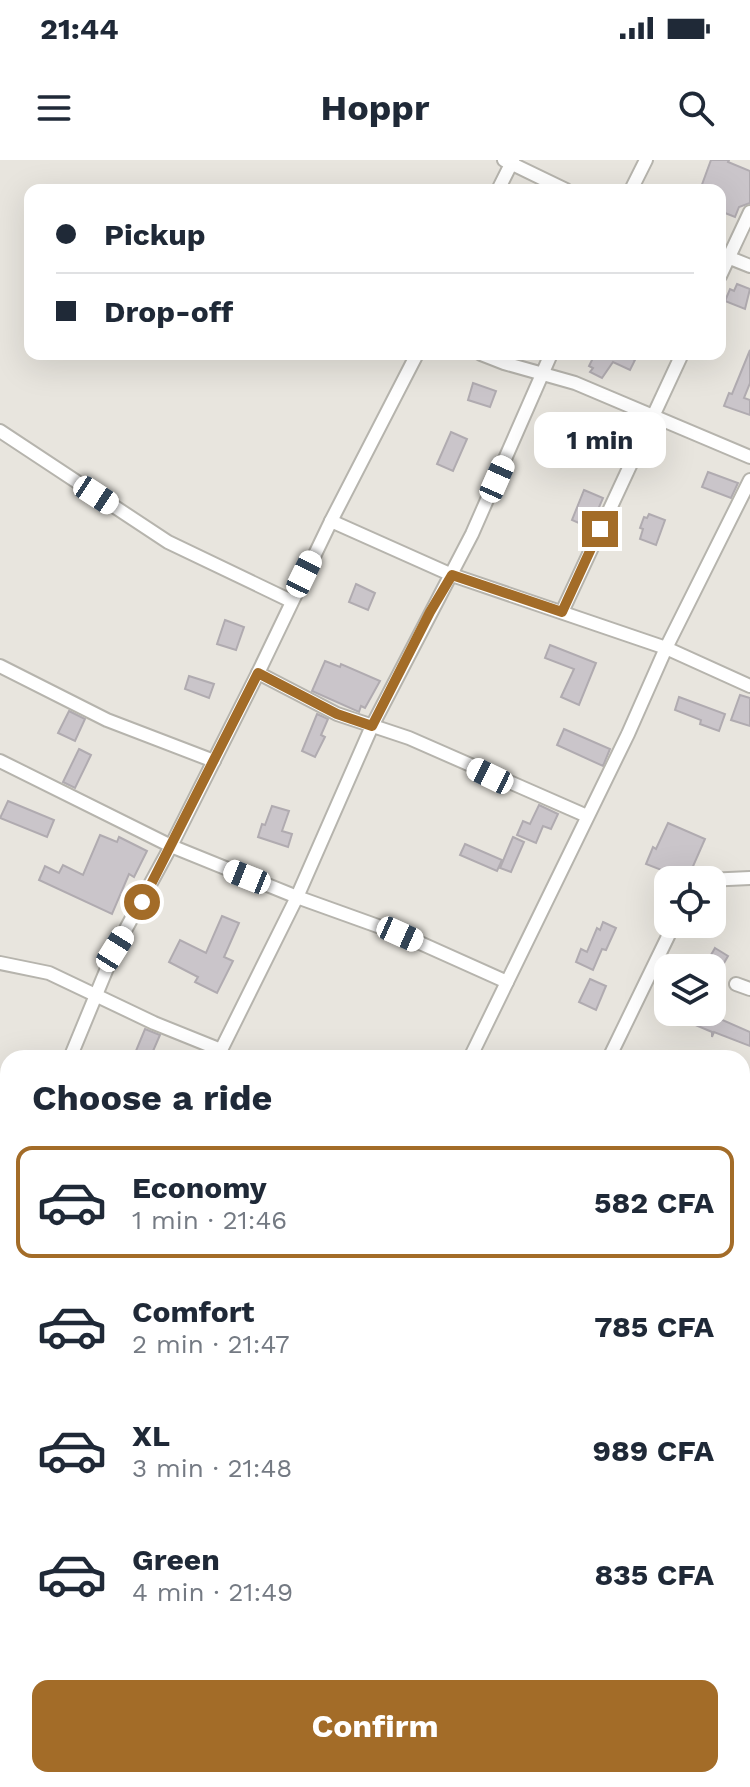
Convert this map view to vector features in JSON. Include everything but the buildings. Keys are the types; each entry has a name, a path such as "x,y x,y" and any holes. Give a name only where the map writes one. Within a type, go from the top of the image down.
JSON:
{"street":[{"path":"634,184 646,160"},
{"path":"500,184 509,161 554,184"},
{"path":"726,253 750,212"},
{"path":"726,257 750,266"},
{"path":"73,1050 115,949 171,846 414,360"},
{"path":"499,360 575,383 750,457"},
{"path":"221,1050 297,897 372,726 452,575 507,458 548,360"},
{"path":"562,612 679,360"},
{"path":"0,431 168,542 291,601"},
{"path":"474,1050 750,480"},
{"path":"331,521 452,575 666,648 750,686"},
{"path":"0,666 107,720 214,761"},
{"path":"258,673 337,714 409,738 587,816"},
{"path":"0,761 171,846 297,897 400,934 507,982"},
{"path":"726,879 750,878"},
{"path":"613,1050 667,938"},
{"path":"0,963 49,973 211,1050"},
{"path":"736,984 750,989"}],"route":[{"path":"142,902 258,673 337,714 372,726 452,575 562,612 600,529"}]}
